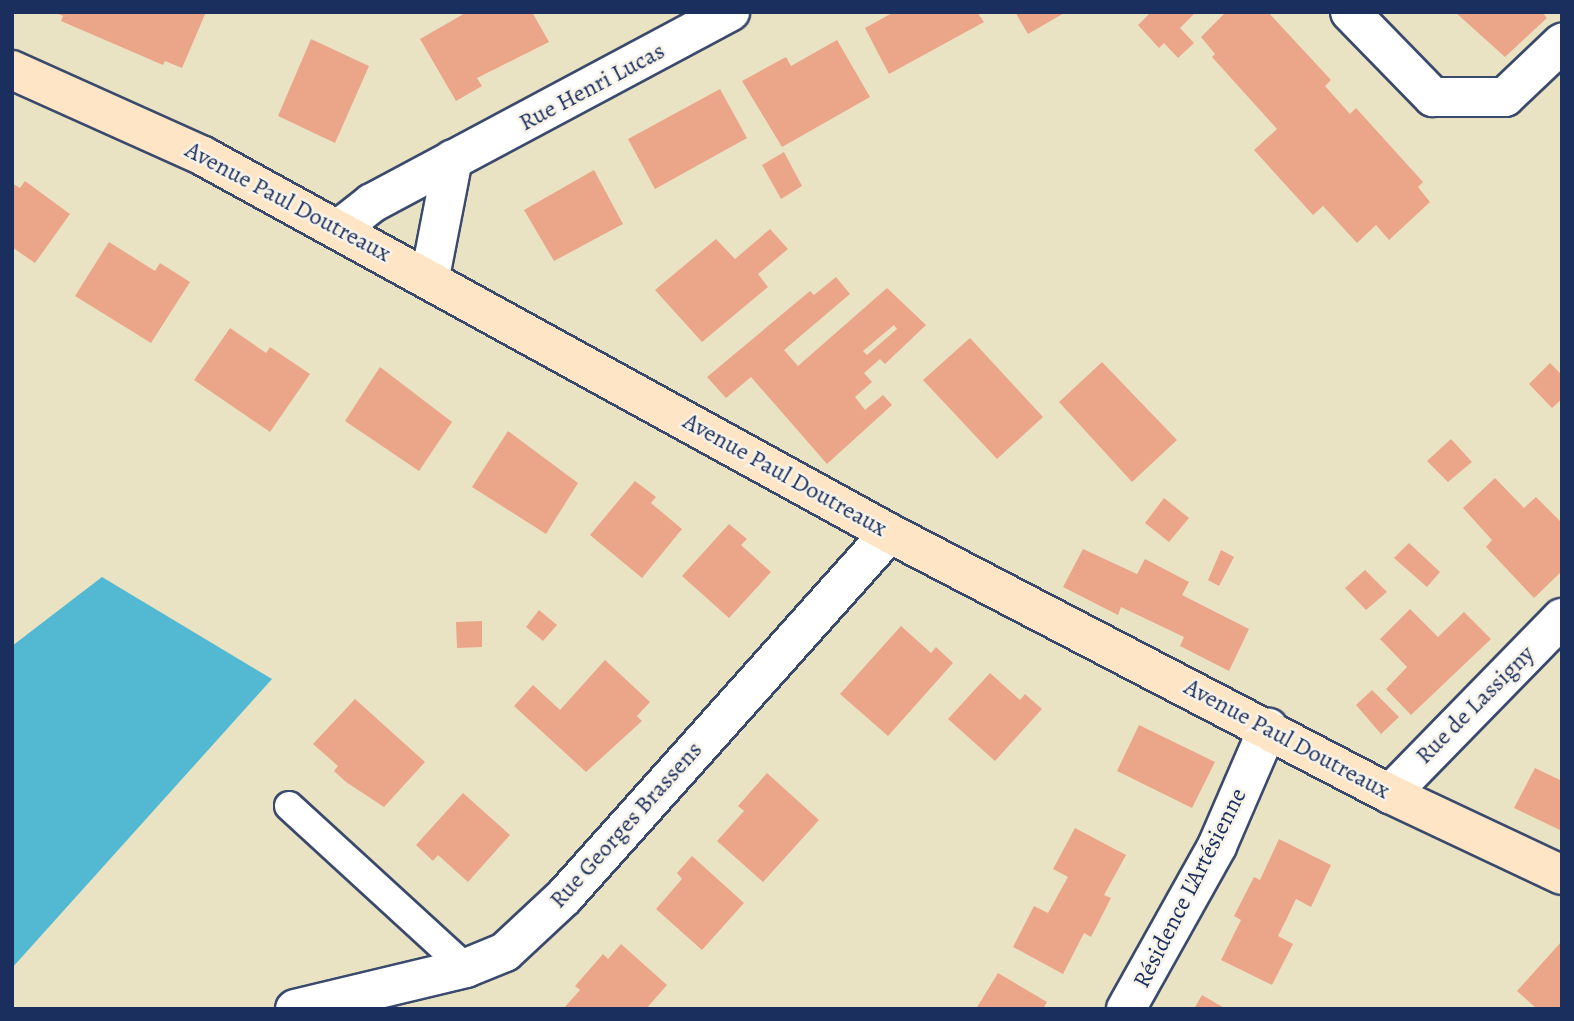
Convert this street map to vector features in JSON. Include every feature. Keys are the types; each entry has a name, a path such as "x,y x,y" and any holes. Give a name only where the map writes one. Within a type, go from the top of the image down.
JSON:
{"street":[{"name":"Rue Henri Lucas","path":"339,229 353,214 730,12"},
{"path":"1350,12 1433,97 1505,97 1562,43"},
{"name":"Avenue Paul Doutreaux","path":"12,70 203,156 430,277 889,533 1268,728 1390,794 1562,875"},
{"path":"430,277 453,159"},
{"name":"Rue Georges Brassens","path":"295,1009 467,968 505,952 564,897 889,533"},
{"name":"Rue de Lassigny","path":"1390,794 1562,618"},
{"name":"Résidence L'Artésienne","path":"1126,1009 1217,846 1268,728"}],"lane":[{"path":"289,806 467,968"}],"water":[{"path":"102,577 272,679 12,968 12,646"}],"building":[{"path":"54,12 206,12 182,68 165,61 163,65 61,21 63,16"},
{"path":"467,12 532,12 549,42 477,78 482,86 456,101 420,39"},
{"path":"894,12 977,12 984,22 889,74 865,28"},
{"path":"1015,12 1066,12 1028,34"},
{"path":"1151,12 1196,12 1180,28 1194,43 1178,58 1164,43 1159,48 1138,25"},
{"path":"1226,12 1268,12 1331,80 1325,86 1350,114 1356,108 1423,182 1418,187 1430,202 1389,240 1376,225 1357,243 1323,206 1313,215 1254,150 1277,129 1212,57 1215,54 1201,37"},
{"path":"1455,12 1542,12 1547,18 1505,57"},
{"path":"311,39 369,66 335,143 278,116"},
{"path":"837,40 870,97 782,147 742,81 786,57 791,66"},
{"path":"720,89 747,138 655,189 628,139"},
{"path":"784,152 802,186 781,199 762,165"},
{"path":"594,170 623,224 554,261 524,210"},
{"path":"25,181 70,214 35,263 12,247 12,183 20,188"},
{"path":"770,229 788,249 758,274 768,287 702,342 655,290 716,239 735,259"},
{"path":"109,242 155,271 160,263 190,282 151,343 75,296"},
{"path":"836,277 850,294 784,350 798,366 887,288 926,325 885,364 880,359 864,373 872,382 855,397 865,410 883,395 892,405 827,464 751,377 726,398 707,377 810,291 814,295","holes":["894,325 897,329 867,355 863,351"]},
{"path":"230,328 266,353 270,347 310,374 270,432 194,380"},
{"path":"970,338 1043,417 997,459 923,380"},
{"path":"1102,362 1177,440 1132,482 1059,402"},
{"path":"1550,363 1562,375 1562,399 1552,408 1529,384"},
{"path":"380,367 452,422 419,471 345,421"},
{"path":"508,431 578,483 546,534 472,487"},
{"path":"1451,439 1472,462 1448,482 1427,461"},
{"path":"1495,478 1524,508 1536,497 1562,523 1562,571 1534,598 1486,547 1492,540 1463,508"},
{"path":"635,481 656,497 651,503 682,529 642,578 590,535"},
{"path":"1164,498 1189,518 1169,542 1145,523"},
{"path":"729,524 747,539 741,545 771,572 729,618 682,576"},
{"path":"1409,543 1440,572 1427,587 1394,558"},
{"path":"1083,549 1137,574 1145,559 1189,582 1182,595 1249,629 1229,671 1180,646 1184,637 1121,607 1118,615 1063,587"},
{"path":"1221,550 1234,557 1219,586 1208,580"},
{"path":"1365,570 1387,592 1366,610 1345,588"},
{"path":"1410,609 1438,637 1464,612 1491,639 1411,715 1386,689 1407,667 1380,639"},
{"path":"539,610 557,625 543,641 526,627"},
{"path":"482,621 482,647 457,648 456,622"},
{"path":"901,626 931,653 936,647 953,663 888,736 840,694"},
{"path":"605,660 650,702 637,716 642,721 586,772 514,706 533,685 560,710"},
{"path":"990,673 1020,700 1025,694 1042,709 995,761 948,719"},
{"path":"1372,690 1399,717 1381,734 1356,705"},
{"path":"355,699 425,762 384,807 346,782 334,771 338,766 313,744"},
{"path":"1139,725 1215,762 1192,808 1117,771"},
{"path":"1535,768 1562,781 1562,831 1514,808"},
{"path":"767,773 819,820 763,882 717,841 744,811 738,806"},
{"path":"463,793 510,835 468,882 438,855 433,861 416,845"},
{"path":"1075,828 1126,855 1104,895 1111,898 1091,937 1084,933 1063,974 1013,947 1034,906 1048,913 1068,877 1053,869"},
{"path":"1279,839 1331,865 1311,907 1296,899 1278,936 1293,944 1272,985 1221,960 1241,920 1234,916 1254,877 1260,880"},
{"path":"692,856 744,903 702,950 656,909 682,879 677,873"},
{"path":"1562,941 1562,1009 1537,1009 1517,991"},
{"path":"621,944 667,985 646,1009 563,1009 580,990 575,986 603,954 608,959"},
{"path":"998,973 1047,1002 1043,1009 976,1009"},
{"path":"1202,995 1226,1009 1194,1009"}]}
